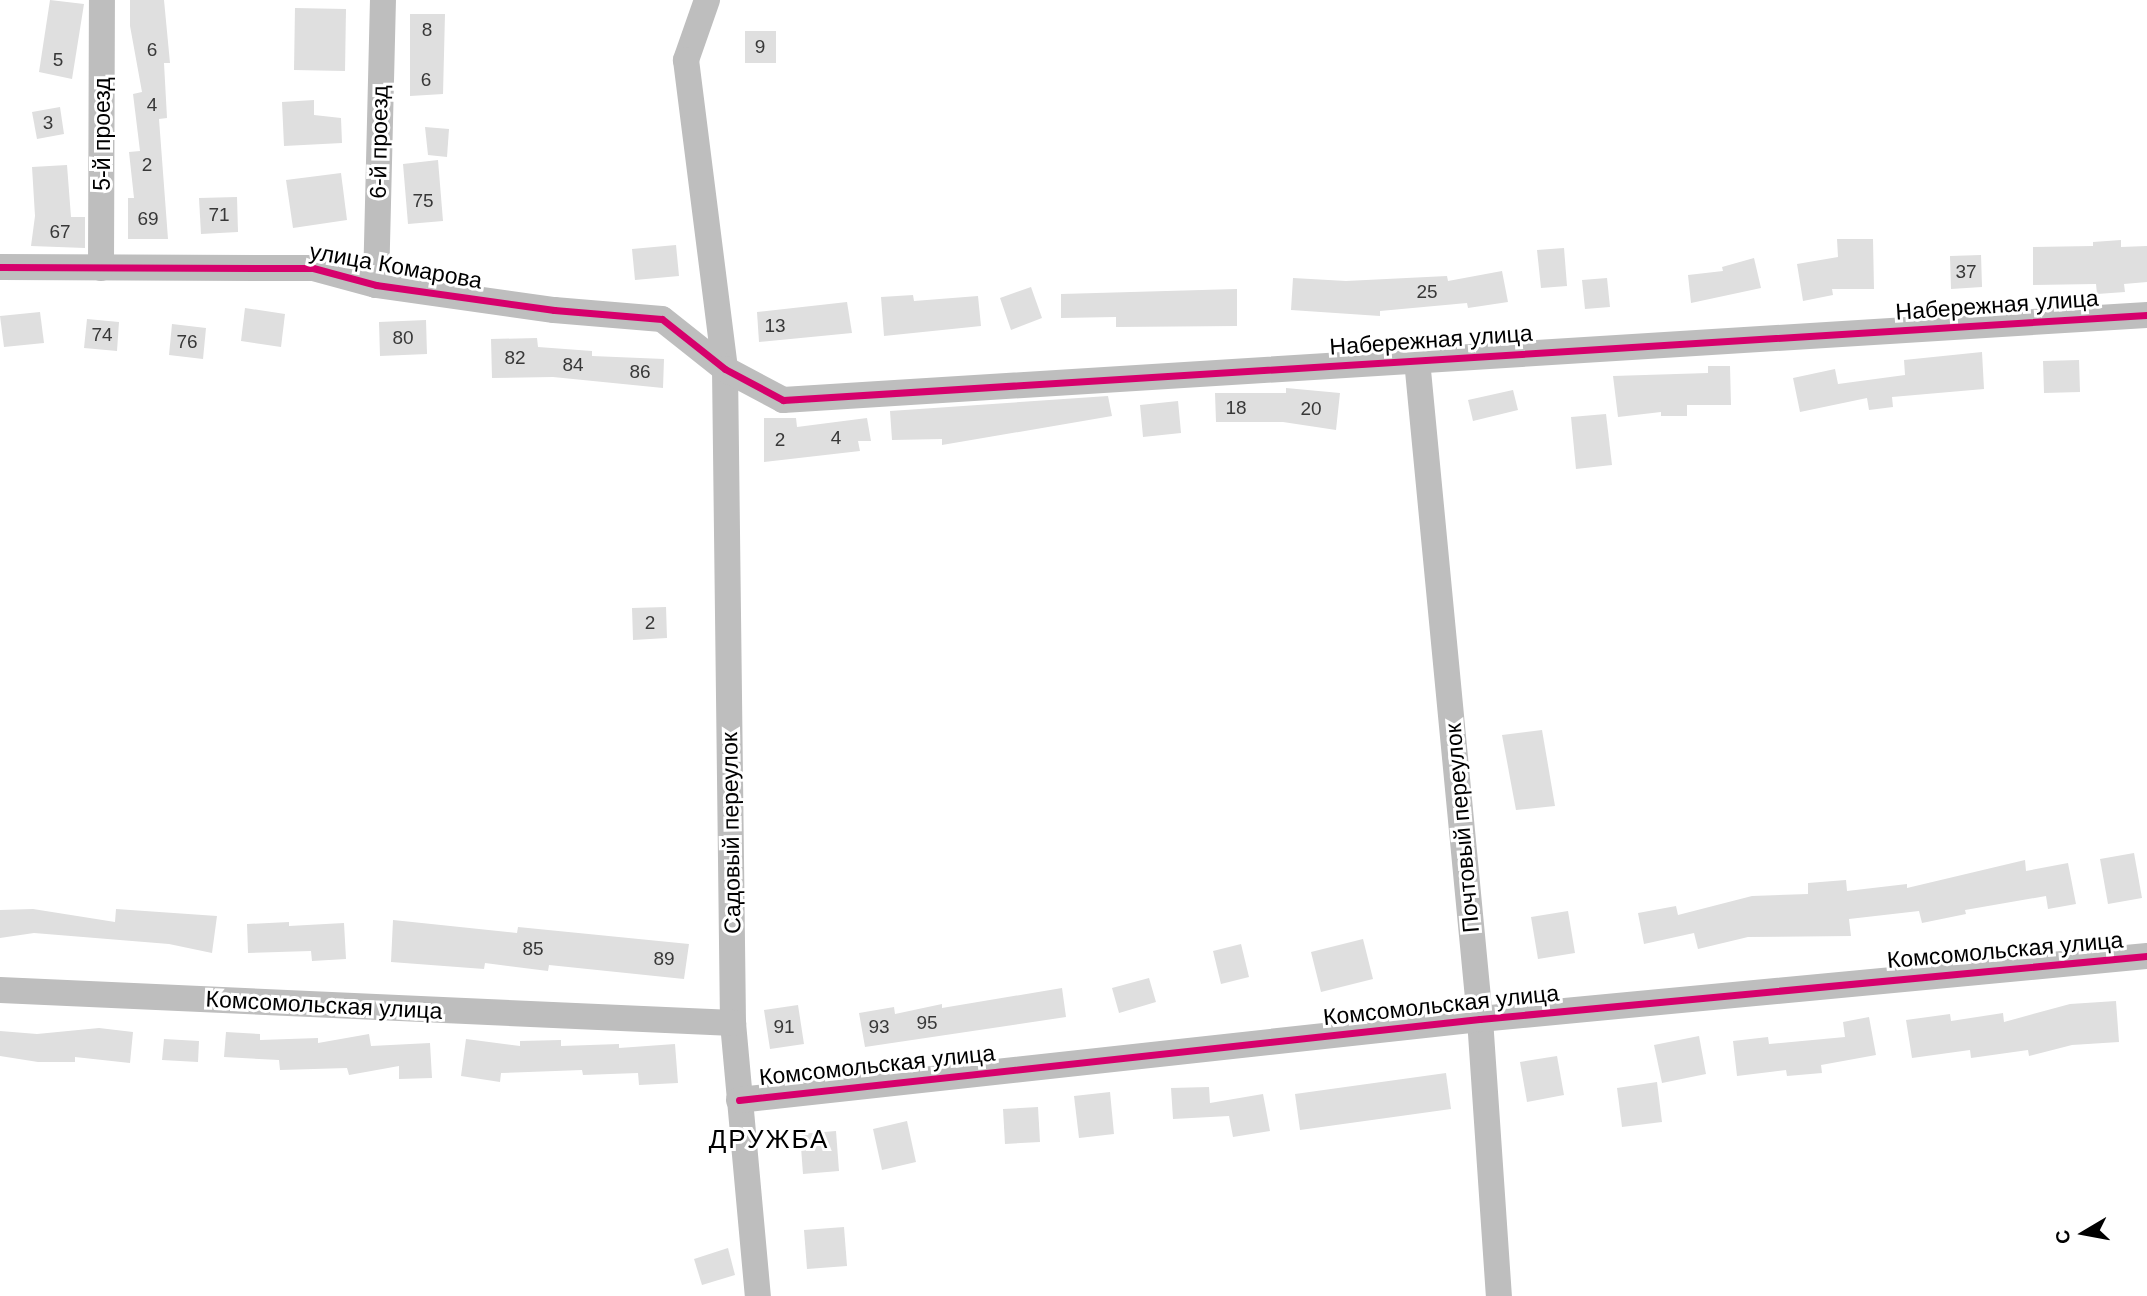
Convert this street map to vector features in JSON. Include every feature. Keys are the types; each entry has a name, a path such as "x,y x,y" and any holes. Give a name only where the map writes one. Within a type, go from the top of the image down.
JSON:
{"street":[{"name":"5-й проезд","path":"101,268 102,0"},
{"name":"6-й проезд","path":"376,285 383,0"},
{"name":"Садовый переулок","path":"707,0 686,60 725,369 733,1023 758,1296"},
{"name":"улица Комарова","path":"0,267 313,268 376,285 554,310 662,319 725,369"},
{"name":"Набережная улица","path":"725,369 783,400 2147,315"},
{"name":"Почтовый переулок","path":"1417,360 1480,1019 1499,1296"},
{"name":"Комсомольская улица","path":"739,1100 1480,1019 2147,956"},
{"name":"Комсомольская улица","path":"0,990 733,1023"}],"building":[{"path":"50,0 84,4 72,79 39,72"},
{"path":"130,0 164,0 170,63 164,63 167,118 159,119 168,239 128,239 128,198 134,198 129,152 140,151 133,94 142,92 130,26"},
{"path":"295,8 346,9 345,71 294,70"},
{"path":"410,14 445,14 443,94 410,96"},
{"path":"745,31 776,31 776,63 745,63"},
{"path":"314,100 314,115 341,118 342,143 284,146 282,102"},
{"path":"60,107 64,134 37,139 32,112"},
{"path":"425,127 449,129 447,157 428,155"},
{"path":"438,160 443,221 408,224 403,164"},
{"path":"67,165 71,217 85,217 85,248 31,246 35,216 32,167"},
{"path":"341,173 347,220 293,228 286,180"},
{"path":"237,197 238,232 201,234 199,198"},
{"path":"1837,239 1873,239 1874,289 1832,289 1833,295 1803,301 1797,264 1838,257"},
{"path":"2121,240 2121,247 2147,246 2147,282 2124,284 2125,292 2097,294 2096,284 2033,285 2033,247 2093,246 2093,242"},
{"path":"676,245 679,276 635,280 632,249"},
{"path":"1564,248 1567,286 1541,288 1537,250"},
{"path":"1981,255 1982,287 1951,289 1950,256"},
{"path":"1754,258 1761,288 1691,303 1688,275 1723,271 1722,267"},
{"path":"1502,271 1508,302 1468,308 1467,303 1380,311 1380,316 1291,310 1293,278 1346,281 1447,276 1448,281"},
{"path":"1607,278 1610,307 1585,309 1582,280"},
{"path":"1031,287 1042,318 1011,330 1000,298"},
{"path":"1237,289 1237,326 1116,327 1116,317 1061,318 1061,294"},
{"path":"913,295 914,301 978,296 981,326 884,336 881,297"},
{"path":"847,302 852,333 759,342 757,312"},
{"path":"245,308 285,314 281,347 241,341"},
{"path":"40,312 44,343 4,347 0,316"},
{"path":"87,319 119,322 117,351 84,348"},
{"path":"426,320 427,354 380,356 379,322"},
{"path":"172,324 206,328 203,359 169,355"},
{"path":"537,338 538,347 592,351 592,356 664,359 663,388 553,377 492,378 491,339"},
{"path":"1982,352 1984,389 1892,397 1893,407 1869,410 1867,398 1800,412 1793,378 1835,369 1838,384 1905,375 1904,360"},
{"path":"2079,360 2080,392 2044,393 2043,361"},
{"path":"1708,366 1730,366 1731,405 1687,405 1687,416 1661,416 1661,412 1618,417 1613,376 1708,373"},
{"path":"1286,388 1340,393 1336,430 1283,422 1216,422 1215,393 1286,393"},
{"path":"1513,390 1518,410 1473,421 1468,400"},
{"path":"1108,396 1112,416 942,445 942,439 892,440 890,411"},
{"path":"1178,401 1181,433 1143,437 1140,405"},
{"path":"1606,414 1612,465 1576,469 1571,417"},
{"path":"764,418 796,418 797,427 867,418 871,441 858,441 860,451 764,462"},
{"path":"666,607 667,638 633,640 632,608"},
{"path":"1542,730 1555,806 1516,810 1502,735"},
{"path":"2134,853 2142,898 2108,904 2100,859"},
{"path":"2025,860 2026,871 2068,863 2076,904 2048,909 2046,896 1965,910 1966,914 1922,923 1919,911 1849,919 1851,936 1748,937 1698,949 1694,933 1644,944 1638,913 1676,906 1678,915 1752,896 1808,894 1808,883 1846,880 1847,891 1907,884 1907,888"},
{"path":"33,909 115,922 116,909 217,916 212,953 169,944 34,933 0,938 0,910"},
{"path":"1568,911 1575,953 1538,959 1531,917"},
{"path":"393,920 517,933 518,927 689,944 684,979 549,965 548,971 485,963 484,969 391,962"},
{"path":"289,922 289,926 344,923 346,959 312,961 311,951 248,953 247,924"},
{"path":"1363,939 1373,979 1321,992 1311,952"},
{"path":"1241,944 1249,977 1221,984 1213,951"},
{"path":"1149,978 1156,1002 1119,1013 1112,988"},
{"path":"1062,988 1066,1017 865,1047 859,1013 894,1007 895,1014 942,1004 942,1008"},
{"path":"2116,1001 2119,1042 2072,1045 2029,1056 2028,1050 1971,1058 1970,1050 1912,1058 1906,1020 1950,1014 1951,1021 2003,1013 2004,1022 2070,1004"},
{"path":"798,1005 804,1044 770,1049 764,1010"},
{"path":"1869,1017 1876,1055 1821,1065 1822,1073 1787,1076 1786,1070 1737,1076 1733,1041 1768,1037 1769,1044 1845,1037 1843,1022"},
{"path":"99,1028 133,1032 130,1063 75,1057 75,1062 38,1062 0,1056 0,1031 37,1034"},
{"path":"226,1032 260,1034 260,1040 318,1038 318,1043 369,1034 371,1046 430,1043 432,1078 399,1079 399,1066 349,1075 347,1068 280,1070 279,1060 224,1057"},
{"path":"1699,1036 1706,1074 1662,1083 1654,1045"},
{"path":"164,1039 199,1041 198,1062 162,1060"},
{"path":"466,1039 520,1046 520,1041 561,1040 561,1046 619,1044 619,1048 675,1044 678,1083 639,1085 638,1073 583,1075 582,1070 501,1073 500,1082 461,1076"},
{"path":"1557,1056 1564,1095 1527,1102 1520,1062"},
{"path":"1446,1073 1451,1109 1300,1130 1295,1094"},
{"path":"1657,1082 1662,1122 1622,1127 1617,1088"},
{"path":"1209,1087 1210,1103 1263,1094 1270,1131 1233,1137 1229,1116 1173,1119 1171,1088"},
{"path":"1110,1092 1114,1134 1079,1138 1074,1096"},
{"path":"1038,1107 1040,1142 1005,1144 1003,1109"},
{"path":"907,1121 916,1162 882,1170 873,1129"},
{"path":"836,1131 839,1171 803,1174 800,1134"},
{"path":"844,1227 847,1266 807,1269 804,1230"},
{"path":"728,1248 735,1275 702,1285 694,1259"}],"cycle path":[{"path":"0,267 313,268 376,285 554,310 662,319 725,369 783,400 2147,315"},
{"path":"739,1100 1480,1019 2147,956"}],"district":[{"name":"ДРУЖБА","path":"769,1140"}]}
